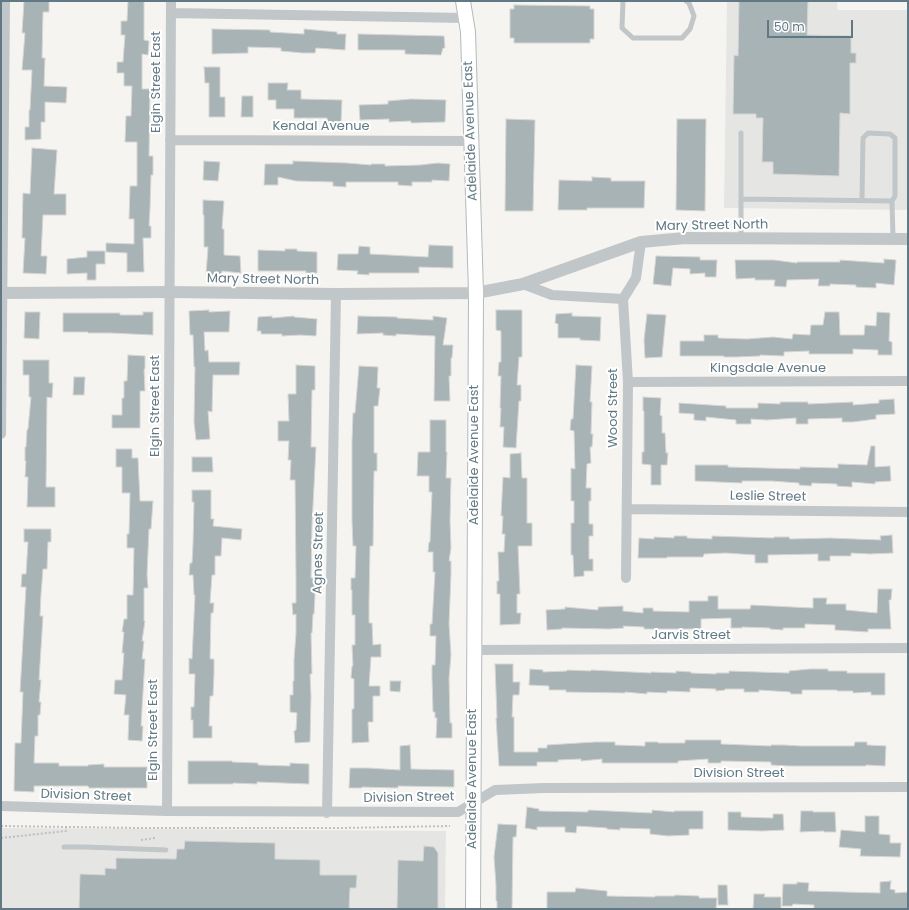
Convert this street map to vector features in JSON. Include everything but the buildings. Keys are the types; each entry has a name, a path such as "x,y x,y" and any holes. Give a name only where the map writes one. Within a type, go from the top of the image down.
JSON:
{"main road":[{"name":"Adelaide Avenue East","path":"463,1 468,32 476,293 473,909"}],"street":[{"path":"1,434 5,1"},
{"name":"Elgin Street East","path":"166,811 171,1"},
{"path":"171,13 466,18"},
{"name":"Kendal Avenue","path":"170,140 472,141"},
{"name":"Mary Street North","path":"2,293 476,293 524,284 641,242 685,238 908,239"},
{"path":"524,284 552,295 623,299 636,278 641,242"},
{"name":"Agnes Street","path":"327,813 336,294"},
{"name":"Wood Street","path":"623,299 628,382 626,578"},
{"name":"Kingsdale Avenue","path":"628,382 908,381"},
{"name":"Leslie Street","path":"627,509 908,512"},
{"name":"Jarvis Street","path":"474,650 908,648"},
{"name":"Division Street","path":"1,806 166,811 327,813 458,812 495,790 544,788 908,787"}],"lane":[{"path":"623,1 622,28 633,38 682,38 690,29 694,16 686,1"},
{"path":"740,133 741,238"},
{"path":"862,200 863,138 868,133 890,134 895,138 895,196 892,202 893,239"},
{"path":"741,199 862,200 892,202"},
{"path":"64,848 85,846 166,850"}],"path":[{"path":"1,826 138,828 342,828 450,826"},
{"path":"1,838 66,831 66,826"},
{"path":"142,840 155,838"}],"shaded area":[{"path":"727,1 837,1 838,10 908,10 908,210 724,208"},
{"path":"1,828 446,831 445,909 1,909"}]}
